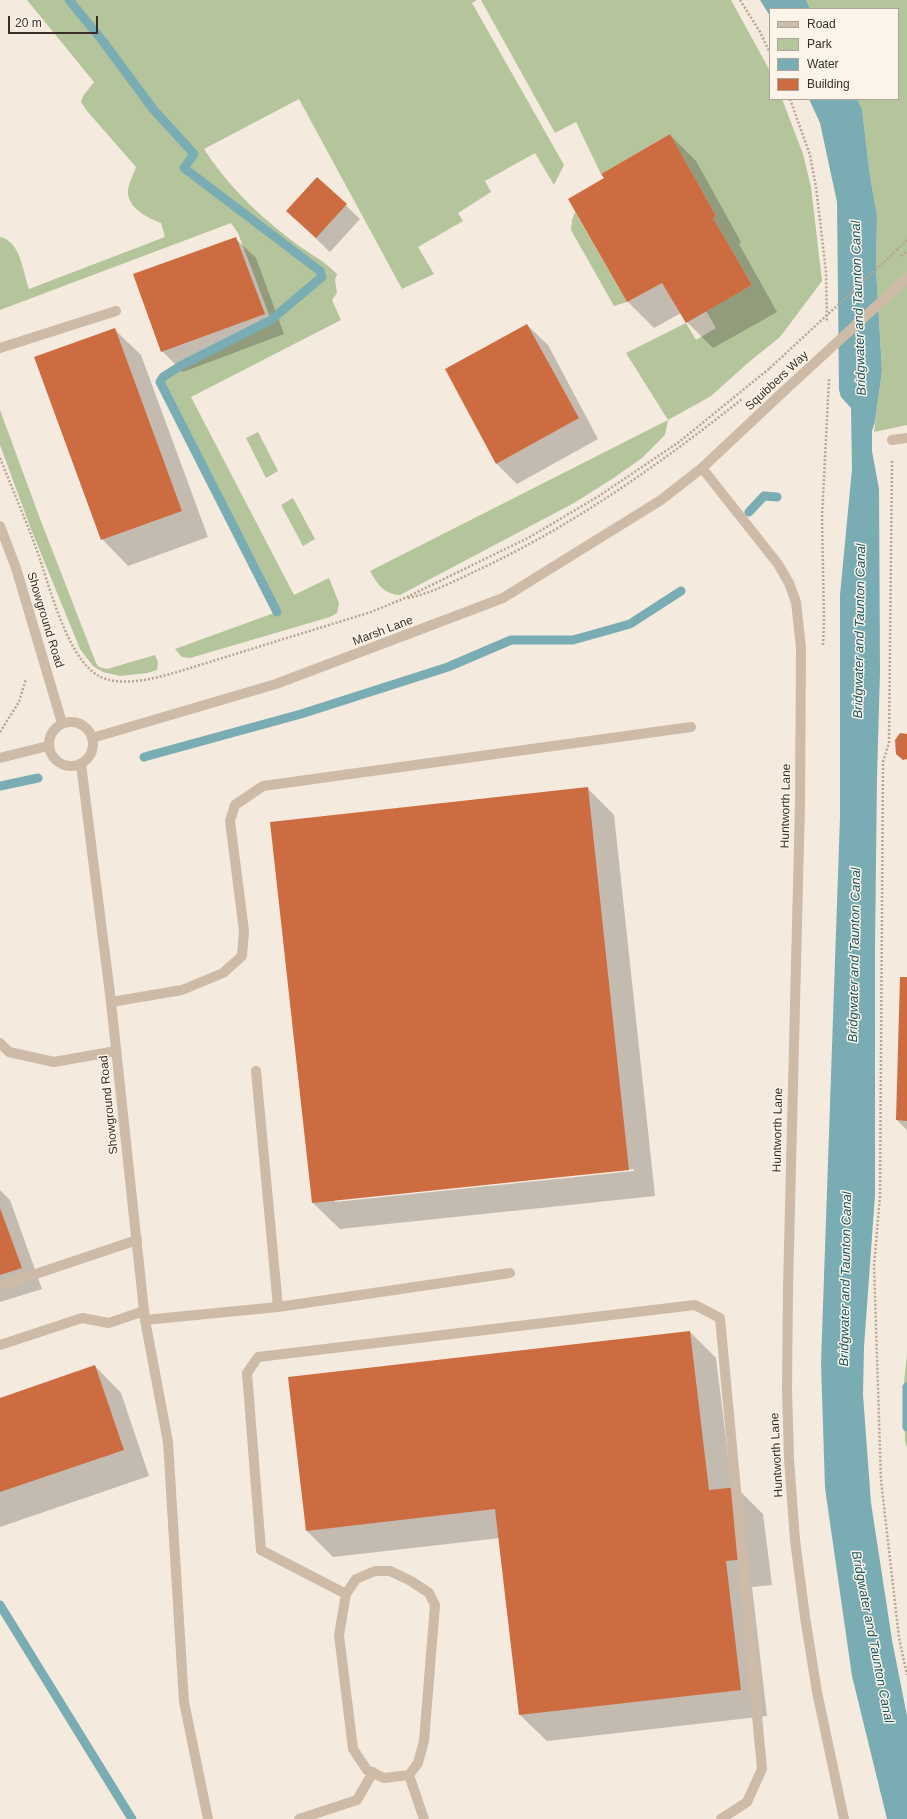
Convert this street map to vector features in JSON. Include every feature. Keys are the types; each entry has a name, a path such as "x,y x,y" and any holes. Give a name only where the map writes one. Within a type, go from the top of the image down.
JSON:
{"street":[{"name":"Squibbers Way","path":"661,500 702,468 907,278"},
{"path":"0,348 116,310"},
{"path":"892,440 907,438"},
{"name":"Huntworth Lane","path":"702,468 778,564 789,583 796,602 801,648 800,803 788,1280 787,1389 789,1452 795,1540 805,1617 817,1692 844,1819"},
{"name":"Marsh Lane","path":"92,738 276,684 503,598 661,500"},
{"name":"Showground Road","path":"0,526 16,568 62,723"},
{"path":"76,722 83,725 89,731 93,746 91,753 81,764 73,766 59,763 54,759 48,746 51,732 62,723 76,722"},
{"path":"111,1002 182,990 223,973 242,956 244,931 230,821 235,805 263,786 691,727"},
{"path":"0,758 48,746"},
{"name":"Showground Road","path":"81,764 111,1002 145,1316 168,1442 184,1702 208,1819"},
{"path":"0,1043 9,1052 54,1062 116,1051"},
{"path":"256,1071 278,1307"},
{"path":"0,1286 137,1240"},
{"path":"0,1345 82,1318 109,1323 145,1316 278,1307 510,1273"},
{"path":"346,1594 261,1550 247,1373 258,1357 696,1305 720,1318 762,1769 747,1802 721,1819"},
{"path":"390,1571 411,1581 429,1593 435,1605 424,1742 418,1763 409,1775 384,1778 367,1770 353,1749 339,1635 346,1594 356,1579 376,1572 390,1571"},
{"path":"300,1819 357,1800 373,1772"},
{"path":"409,1775 424,1819"}],"path":[{"path":"740,0 760,32 769,52"},
{"path":"790,100 810,155 816,186 826,272 828,327"},
{"path":"0,458 37,550 60,619 78,654 89,669 102,678 120,681 148,680 371,612 405,598 528,538 599,496 679,442 770,368 907,240"},
{"path":"901,256 907,250"},
{"path":"823,651 824,620 822,517 828,408 828,378"},
{"path":"405,598 425,595 508,556 574,519 620,490 680,448 743,398"},
{"path":"892,440 889,743 883,762 882,813 883,917 880,1197 874,1264 881,1480 899,1638 907,1675"}],"green space":[{"path":"27,0 477,0 472,3 564,165 554,185 535,153 485,181 491,192 458,213 463,221 418,247 434,274 402,289 299,99 204,149 221,173 252,207 274,227 337,274 335,280 337,293 332,300 341,320 191,397 294,595 329,578 339,603 337,613 330,617 190,658 182,657 175,649 277,612 160,382 166,375 178,367 271,320 238,233 231,223 0,310 0,237 7,240 17,251 29,289 165,237 161,223 139,212 131,202 128,191 136,167 87,111 81,102 83,96 94,82"},
{"path":"481,0 731,0 769,69 769,100 782,100 803,154 811,187 822,281 780,337 711,396 668,420 626,353 686,323 696,340 716,328 706,311 752,285 713,218 716,216 670,134 601,174 576,122 555,133"},
{"path":"806,0 907,0 907,425 874,432 882,371 876,268 877,215 870,176 862,109 858,100 899,100 899,8 810,8"},
{"path":"575,212 627,302 614,306 571,230"},
{"path":"0,410 96,663 99,667 107,669 155,655 158,662 157,670 147,673 120,676 103,672 93,666 80,649 31,529 0,445"},
{"path":"668,420 665,435 642,458 612,479 574,503 400,595 390,593 382,588 370,571"},
{"path":"258,432 278,471 266,478 246,438"},
{"path":"293,498 315,539 303,546 281,505"},
{"path":"907,1355 907,1448 905,1441 904,1382"}],"water":[{"path":"760,0 806,0 810,8 769,8 769,14"},
{"name":"Bridgwater and Taunton Canal","path":"809,100 858,100 862,109 870,176 877,215 876,268 882,371 875,422 872,431 872,451 879,489 880,672 875,948 875,1195 864,1347 863,1395 871,1503 892,1640 907,1716 907,1819 887,1819 852,1676 825,1488 821,1363 840,817 840,595 852,469 851,408 841,397 839,390 837,202 820,123"}],"building":[{"path":"670,134 716,216 713,218 752,285 686,323 662,283 627,302 568,199 604,178 601,174"},
{"path":"317,177 347,204 316,238 286,211"},
{"path":"236,237 265,314 161,352 133,274"},
{"path":"527,324 579,418 496,464 445,369"},
{"path":"115,328 182,511 101,540 34,357"},
{"path":"900,733 907,734 907,759 903,760 896,754 895,740"},
{"path":"588,787 629,1170 312,1203 270,822"},
{"path":"900,977 907,977 907,1121 896,1120"},
{"path":"0,1208 22,1268 0,1275"},
{"path":"690,1331 709,1490 738,1487 746,1559 726,1561 741,1690 519,1715 495,1509 306,1531 288,1377"},
{"path":"95,1365 124,1450 0,1492 0,1398"}],"waterway":[{"path":"69,0 102,40 153,109 194,154 184,168 320,271 322,277 271,320 182,365 163,377 160,382 277,612"},
{"path":"749,512 764,496 777,497"},
{"path":"144,757 301,714 448,667 511,640 573,640 630,624 681,591"},
{"path":"0,786 38,778"},
{"path":"907,1387 907,1427"},
{"path":"0,1605 132,1819"}]}
